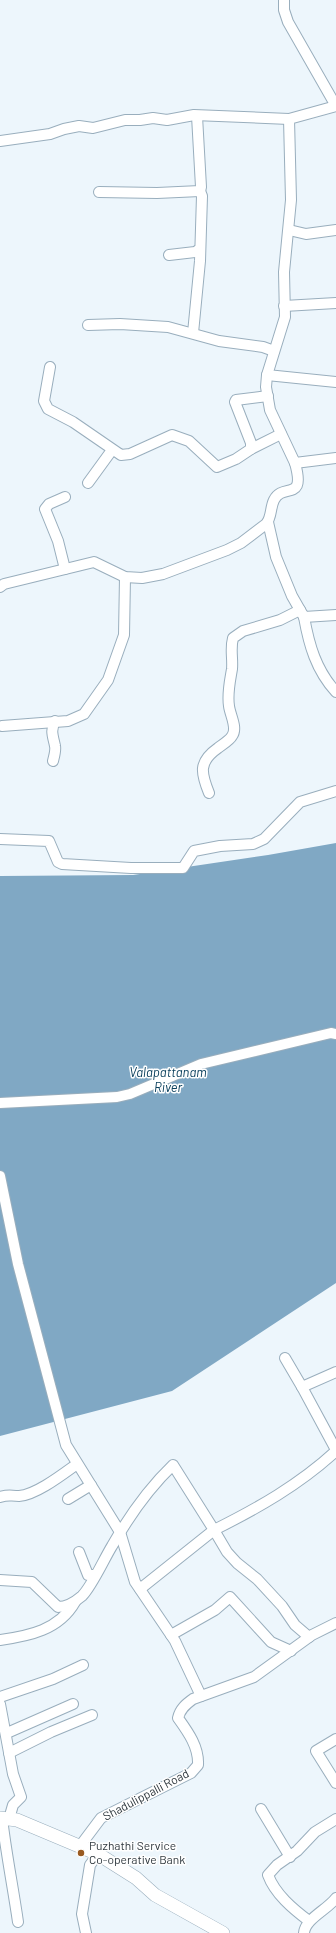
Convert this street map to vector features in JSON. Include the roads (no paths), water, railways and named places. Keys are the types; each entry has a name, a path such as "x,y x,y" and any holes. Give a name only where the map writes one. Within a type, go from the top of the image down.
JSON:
{"main road":[{"path":"4,1819 17,1820 98,1854 136,1878 156,1895 223,1933"}],"street":[{"path":"0,141 50,134 79,126 102,127 125,120 153,118 167,120 197,116 289,120 336,106 288,22 287,1"},
{"path":"193,333 198,289 202,196 200,191 200,148 197,116"},
{"path":"289,120 291,200 284,272 284,317 267,375 266,387 270,410 299,474 298,484 293,490 276,496 268,522 276,557 292,596 302,614 308,643 317,665 328,683 336,692"},
{"path":"99,192 157,193 200,191"},
{"path":"289,230 306,234 336,230"},
{"path":"169,255 195,252 200,249"},
{"path":"284,306 336,303"},
{"path":"88,324 168,327 219,341 263,347 274,351"},
{"path":"50,367 44,401 48,409 73,422 121,455 130,454 172,435 189,441 217,467 236,459 251,448 281,434"},
{"path":"267,375 336,382"},
{"path":"251,448 251,443 235,402 236,400 268,396"},
{"path":"88,484 112,450"},
{"path":"295,463 336,458"},
{"path":"65,497 49,504 44,509 58,541 65,569"},
{"path":"0,587 4,584 94,562 125,577 142,578 163,574 200,558 227,550 250,536 268,522"},
{"path":"2,726 68,721 84,714 108,680 124,635 125,577"},
{"path":"209,793 202,776 204,763 211,753 232,736 234,728 229,706 228,689 232,668 231,646 233,638 243,631 302,614 336,615"},
{"path":"53,762 56,747 52,738 51,728 55,721"},
{"path":"0,839 49,841 58,862 62,864 131,868 183,868 194,851 220,846 253,844 264,839 300,802 336,791"},
{"path":"0,1103 117,1097 130,1094 201,1064 331,1033 336,1034"},
{"path":"0,1176 18,1264 66,1445 120,1532 135,1582 171,1635 190,1669 201,1696"},
{"path":"140,1589 214,1530 265,1504 299,1482 336,1450 285,1358"},
{"path":"302,1387 336,1372"},
{"path":"0,1497 10,1494 18,1496 44,1487 77,1464"},
{"path":"0,1580 32,1582 58,1607 64,1607 76,1600 83,1595 120,1532 160,1477 173,1465 227,1552 237,1563 257,1579 282,1606 295,1625 309,1637"},
{"path":"68,1499 91,1485"},
{"path":"79,1552 88,1575 95,1575"},
{"path":"171,1635 208,1615 230,1597 271,1642 291,1651"},
{"path":"0,1640 28,1635 56,1624 66,1615 76,1600"},
{"name":"Shadulippalli Road","path":"80,1846 101,1818 190,1772 198,1765 198,1758 188,1731 178,1718 179,1712 185,1705 201,1696 254,1677 309,1637 336,1623"},
{"path":"0,1697 53,1679 83,1666"},
{"path":"0,1704 7,1733 13,1774 21,1797 4,1819 5,1848 10,1868 18,1922"},
{"path":"7,1733 74,1704"},
{"path":"9,1753 57,1729 92,1715"},
{"path":"335,1780 316,1750 336,1739"},
{"path":"261,1810 290,1857"},
{"path":"309,1921 283,1897 268,1875 273,1869 290,1857 315,1832 336,1819"},
{"path":"86,1933 82,1914 90,1865 98,1854"},
{"path":"304,1933 304,1928 309,1921 320,1914 336,1898"}],"water":[{"name":"Valapattanam River","path":"336,843 336,1283 172,1391 0,1436 0,876 133,875 268,855"}],"place":[{"name":"Puzhathi Service Co-operative Bank","path":"81,1853"}]}
